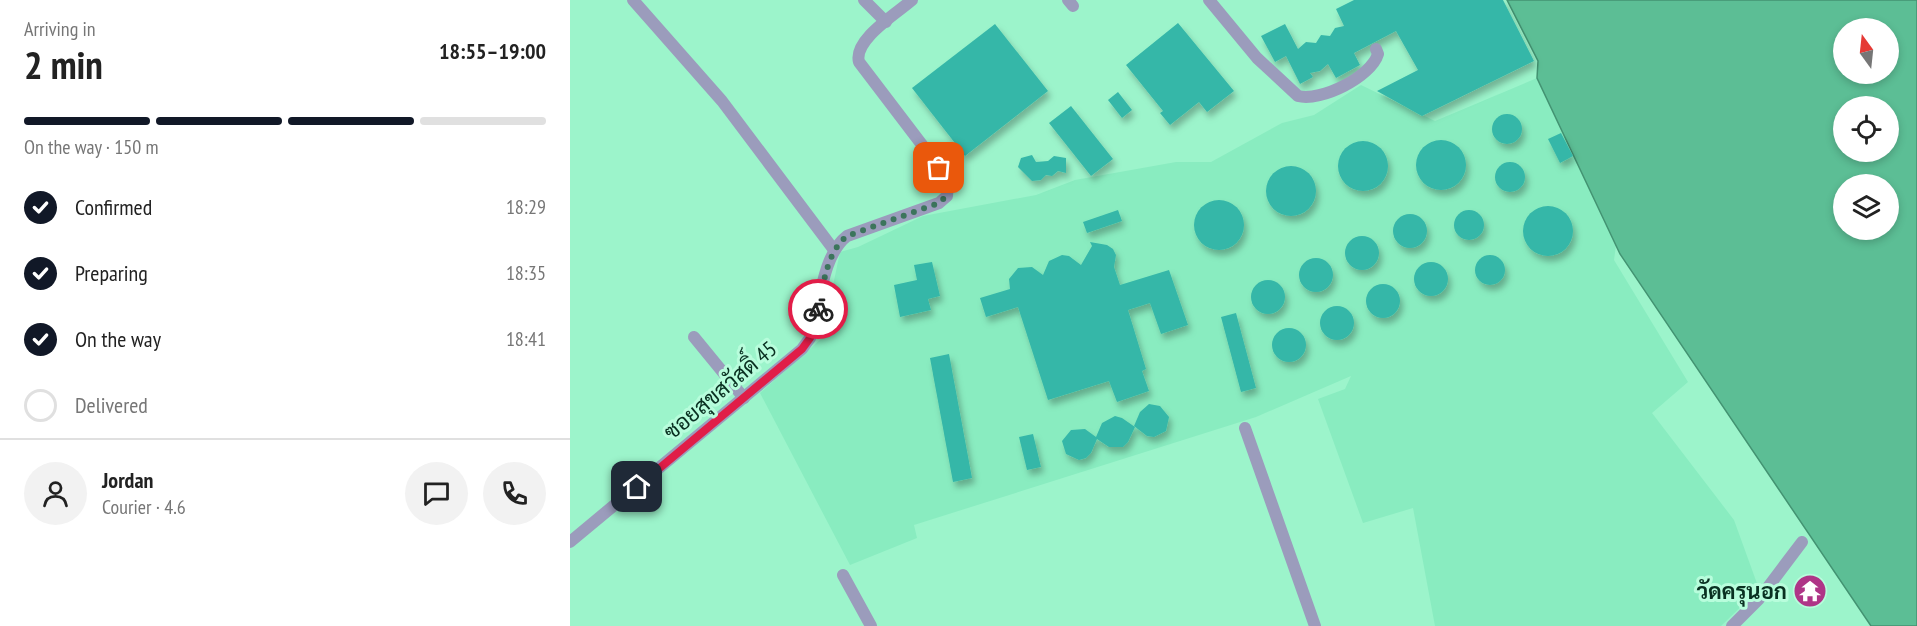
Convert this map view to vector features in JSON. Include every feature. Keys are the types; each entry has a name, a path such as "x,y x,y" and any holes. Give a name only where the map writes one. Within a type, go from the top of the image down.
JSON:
{"street":[{"path":"633,0 722,101 834,250 847,236 939,203 947,196 949,190 945,175 859,62 857,56 861,44 912,0"},
{"path":"864,0 886,22"},
{"path":"1209,0 1257,58 1298,96 1318,97 1346,84 1371,68 1378,54 1376,49"},
{"name":"ซอยสุขสวัสดิ์ 45","path":"570,542 802,349 810,338 834,250"},
{"path":"694,337 744,398"},
{"path":"1245,428 1314,626"},
{"path":"1732,626 1759,599 1802,542"},
{"path":"843,575 871,626"}],"shaded area":[{"path":"1507,0 1917,0 1917,626 1871,626 1620,254 1537,78 1538,61"},
{"path":"1537,78 1616,245 1614,260 1688,382 1652,413 1734,520 1759,589 1721,626 1435,626 1413,508 1363,523 1318,399 1345,389 1351,376 1256,417 914,525 917,538 850,565 760,393 822,338 840,252 858,247 923,216 1036,195 1075,180 1176,162 1211,162 1282,123 1314,115 1361,85 1435,121"}],"building":[{"path":"1354,0 1503,0 1534,61 1422,116 1377,91 1418,70 1396,31 1354,53 1360,65 1336,78 1328,64 1320,71 1310,73 1313,77 1300,84 1286,56 1275,62 1261,36 1285,24 1298,49 1306,42 1316,43 1321,35 1330,36 1335,28 1344,26 1336,9"},
{"path":"1178,23 1234,91 1207,112 1199,102 1170,125 1160,113 1163,111 1126,65"},
{"path":"995,24 1048,91 965,156 912,88"},
{"path":"1118,92 1132,110 1122,118 1108,100"},
{"path":"1071,106 1113,159 1091,176 1049,123"},
{"path":"1507,114 1517,119 1522,129 1517,139 1507,144 1497,139 1492,129 1497,119"},
{"path":"1561,133 1573,156 1560,163 1548,139"},
{"path":"1436,140 1446,140 1459,147 1466,160 1466,170 1459,183 1446,190 1436,190 1427,186 1420,179 1416,170 1416,160 1420,151 1427,144"},
{"path":"1358,141 1368,141 1381,148 1388,161 1388,171 1381,184 1368,191 1358,191 1349,187 1342,180 1338,171 1338,161 1342,152 1349,145"},
{"path":"1032,155 1036,162 1048,161 1054,156 1066,158 1066,173 1058,171 1052,176 1046,175 1041,180 1032,181 1018,167 1021,158"},
{"path":"1510,162 1520,167 1525,177 1520,187 1510,192 1500,187 1495,177 1500,167"},
{"path":"1286,166 1296,166 1309,173 1316,186 1316,196 1309,209 1296,216 1286,216 1277,212 1270,205 1266,196 1266,186 1270,177 1277,170"},
{"path":"1214,200 1224,200 1237,207 1244,220 1244,230 1237,243 1224,250 1214,250 1205,246 1198,239 1194,230 1194,220 1198,211 1205,204"},
{"path":"1543,206 1553,206 1566,213 1573,226 1573,236 1566,249 1553,256 1543,256 1534,252 1527,245 1523,236 1523,226 1527,217 1534,210"},
{"path":"1118,210 1122,221 1087,233 1083,222"},
{"path":"1469,210 1479,215 1484,225 1479,235 1469,240 1459,235 1454,225 1459,215"},
{"path":"1410,214 1422,219 1427,231 1422,243 1410,248 1398,243 1393,231 1398,219"},
{"path":"1362,236 1374,241 1379,253 1374,265 1362,270 1350,265 1345,253 1350,241"},
{"path":"1090,242 1107,245 1113,249 1116,255 1114,267 1120,285 1169,270 1188,325 1161,334 1150,303 1128,310 1146,369 1142,371 1149,391 1117,402 1109,381 1048,400 1018,307 986,317 980,298 1010,289 1009,279 1018,268 1032,267 1043,275 1049,261 1062,255 1069,256 1081,265 1092,246"},
{"path":"1490,255 1500,260 1505,270 1500,280 1490,285 1480,280 1475,270 1480,260"},
{"path":"1316,258 1328,263 1333,275 1328,287 1316,292 1304,287 1299,275 1304,263"},
{"path":"932,262 940,296 928,299 931,310 900,317 894,285 917,280 914,265"},
{"path":"1431,262 1443,267 1448,279 1443,291 1431,296 1419,291 1414,279 1419,267"},
{"path":"1268,280 1280,285 1285,297 1280,309 1268,314 1256,309 1251,297 1256,285"},
{"path":"1383,284 1395,289 1400,301 1395,313 1383,318 1371,313 1366,301 1371,289"},
{"path":"1337,306 1349,311 1354,323 1349,335 1337,340 1325,335 1320,323 1325,311"},
{"path":"1236,313 1256,388 1241,392 1221,317"},
{"path":"1289,328 1301,333 1306,345 1301,357 1289,362 1277,357 1272,345 1277,333"},
{"path":"949,354 972,478 953,482 930,358"},
{"path":"1149,404 1160,406 1169,417 1166,431 1154,437 1147,436 1134,426 1140,412"},
{"path":"1115,416 1135,427 1123,447 1109,447 1097,439 1091,453 1086,458 1079,460 1066,454 1062,441 1071,430 1085,429 1096,437 1102,423"},
{"path":"1033,434 1041,467 1027,470 1019,437"}],"way so far":[{"path":"818,309 830,259 840,242 847,236 939,203 947,196 949,190 945,175 939,168"}],"place":[{"name":"วัดครุนอก","path":"1810,591"}],"route":[{"path":"637,487 802,349 810,338 818,309"}]}
